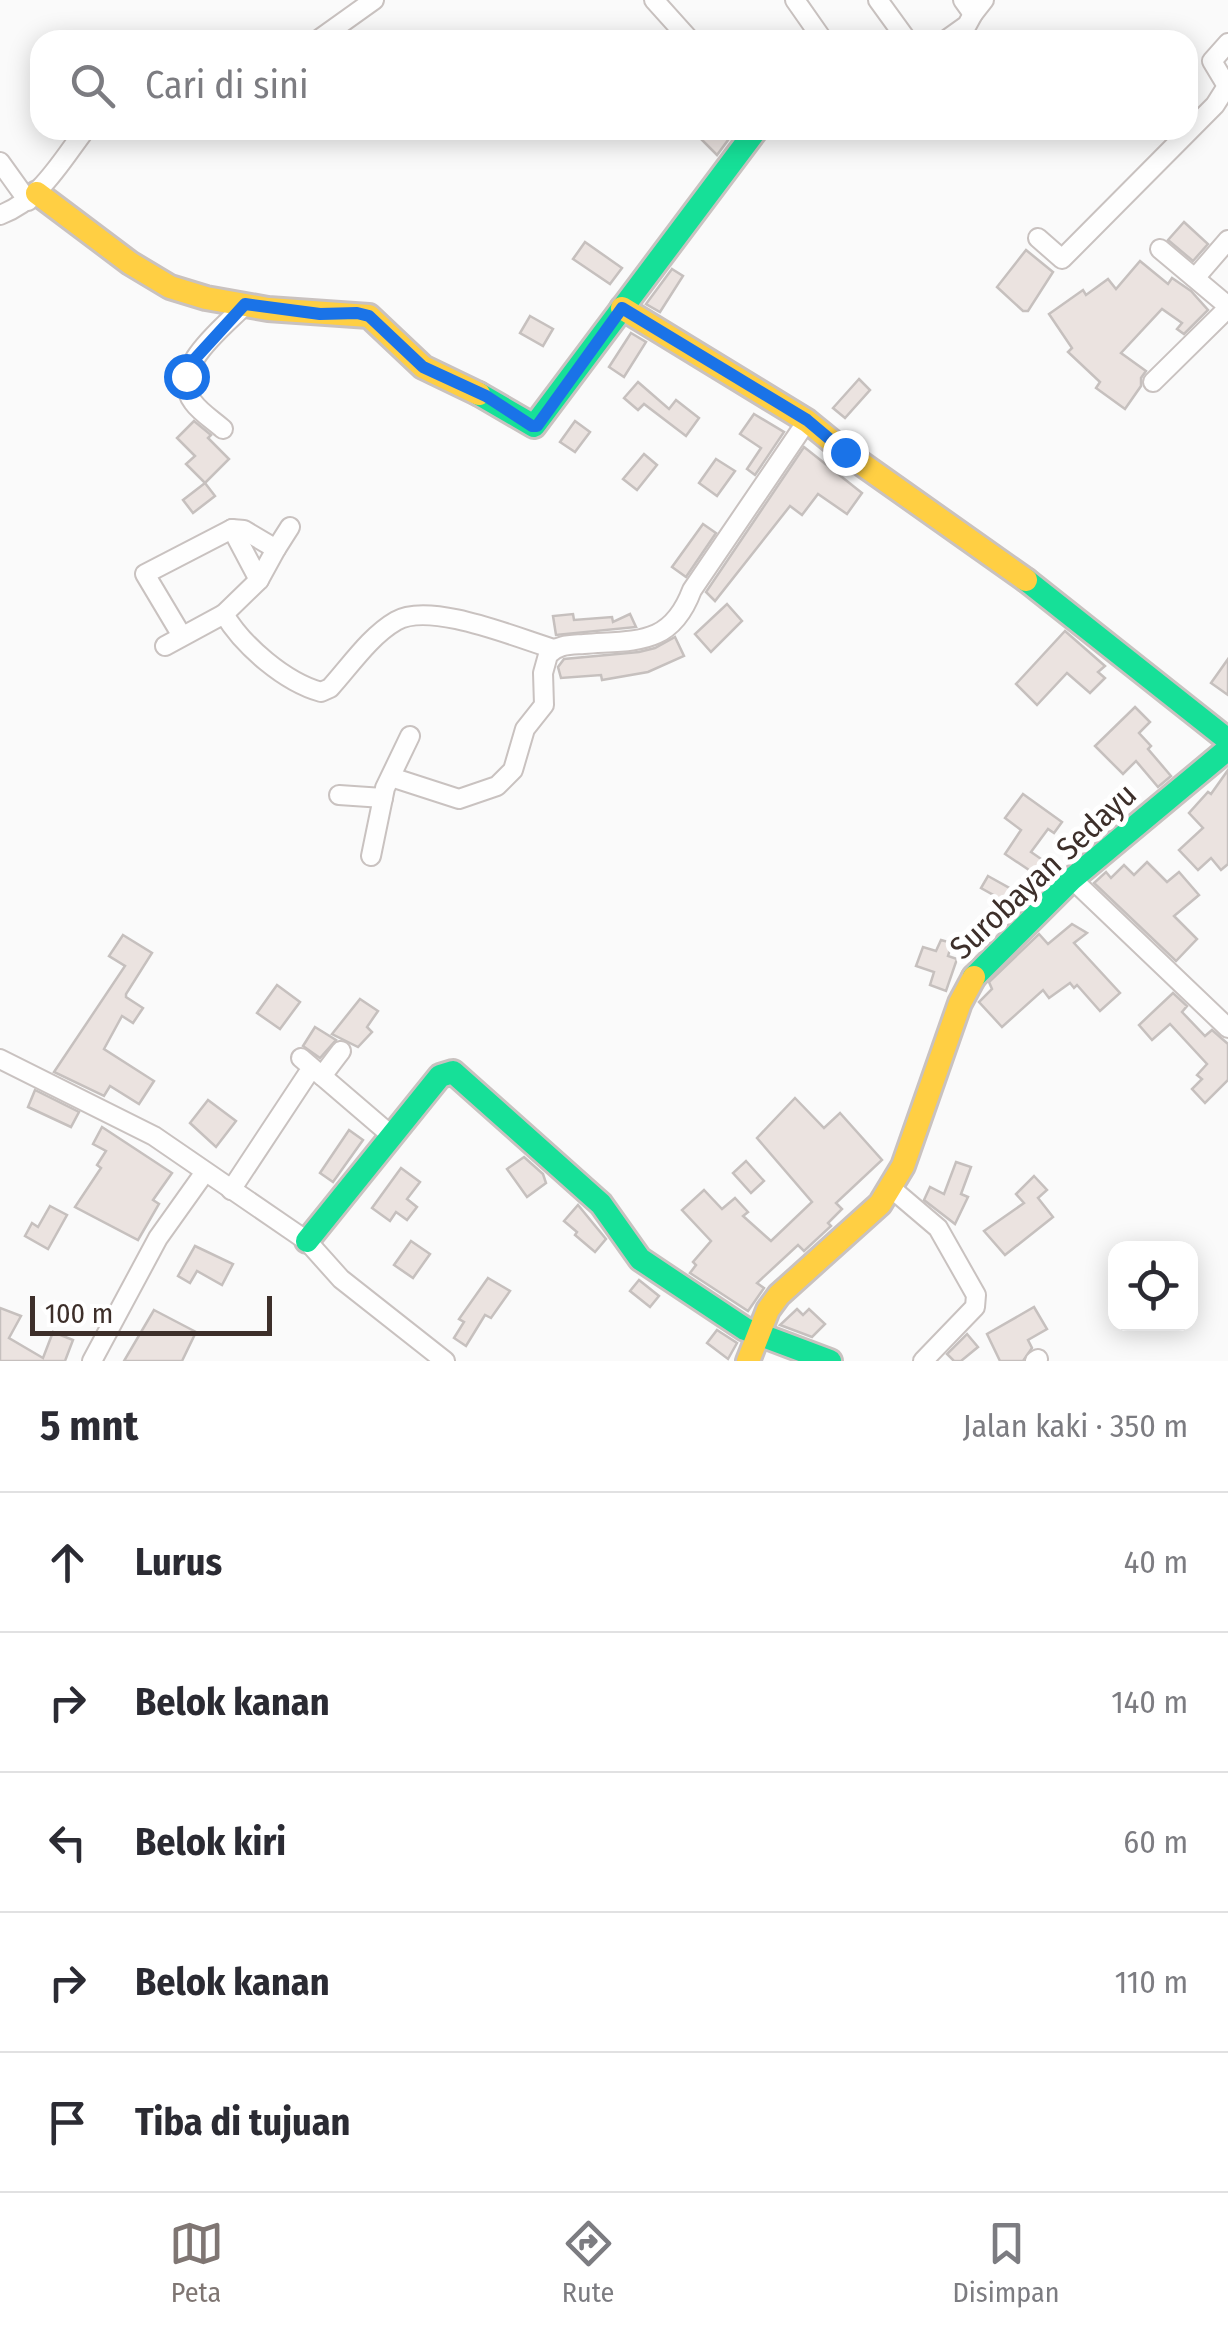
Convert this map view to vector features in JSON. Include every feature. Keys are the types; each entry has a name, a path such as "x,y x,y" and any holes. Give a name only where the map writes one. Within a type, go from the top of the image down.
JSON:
{"street":[{"path":"332,30 374,0"},
{"path":"654,0 681,30"},
{"path":"795,0 817,30"},
{"path":"878,0 900,30"},
{"path":"959,30 966,25 974,5"},
{"path":"1198,122 1227,86 1212,64 1228,43"},
{"path":"0,215 32,197 77,140"},
{"path":"0,162 32,197 170,287 245,304 369,316 423,367 486,396 534,426 748,140"},
{"path":"1038,238 1062,259 1180,140"},
{"path":"1195,278 1228,240"},
{"path":"1154,382 1228,307 1160,249"},
{"path":"223,429 192,401 186,376 192,362 245,304"},
{"path":"622,308 807,420 845,452 1006,563 1228,740"},
{"path":"224,614 246,646 322,692 382,632 394,622 412,616 458,620 554,649 646,639 667,630 683,615 692,590 807,420"},
{"path":"276,549 244,530 232,529 145,574 173,641 224,614 259,580 290,528"},
{"path":"232,529 259,580"},
{"path":"391,776 459,799 506,780 513,770 524,729 544,705 544,664 554,649"},
{"path":"371,856 391,776 410,736"},
{"name":"Surobayan Sedayu","path":"748,1361 757,1334 779,1294 880,1204 892,1188 966,987 976,972 1072,880 1228,749"},
{"path":"339,795 384,798"},
{"path":"1072,880 1228,1028"},
{"path":"231,1190 310,1070 342,1051"},
{"path":"0,1059 154,1136 307,1241 341,1279 445,1361"},
{"path":"310,1070 392,1136"},
{"path":"307,1241 448,1071 456,1073 601,1204 640,1259 757,1334 830,1361"},
{"path":"92,1361 158,1238 204,1172"},
{"path":"892,1188 938,1228 976,1295 975,1307 924,1361"}],"building":[{"path":"702,140 728,140 717,155"},
{"path":"1184,222 1208,244 1193,261 1168,240"},
{"path":"585,242 622,268 610,284 573,259"},
{"path":"1026,250 1053,272 1028,311 1023,311 997,287"},
{"path":"1140,261 1168,284 1172,278 1191,291 1208,310 1184,334 1177,329 1182,323 1162,309 1121,353 1146,371 1125,409 1096,388 1100,382 1068,352 1072,348 1049,314 1083,290 1086,295 1108,279 1116,289"},
{"path":"672,269 683,276 660,312 646,304"},
{"path":"530,316 553,329 543,346 520,333"},
{"path":"631,333 646,342 624,377 609,367"},
{"path":"859,379 870,390 845,418 833,408"},
{"path":"638,382 669,409 676,400 699,418 686,436 644,404 638,410 624,398"},
{"path":"754,414 784,432 755,475 747,469 761,448 740,434"},
{"path":"194,421 211,435 208,438 229,459 205,483 186,464 195,456 177,438"},
{"path":"575,421 590,432 575,452 560,442"},
{"path":"804,447 862,493 847,514 818,494 802,515 790,506 715,601 706,592"},
{"path":"644,454 657,465 637,490 623,479"},
{"path":"716,459 735,471 717,496 699,483"},
{"path":"205,483 215,496 193,513 183,500"},
{"path":"703,524 716,533 686,577 672,567"},
{"path":"727,604 742,621 711,652 695,634"},
{"path":"573,614 574,620 612,617 613,622 630,614 636,627 556,635 553,616"},
{"path":"1065,631 1105,666 1098,672 1105,678 1090,693 1067,673 1037,705 1016,684"},
{"path":"675,637 684,656 648,672 602,680 601,675 561,678 558,667 564,659 639,652"},
{"path":"1228,659 1228,695 1211,683"},
{"path":"1135,707 1150,722 1139,733 1171,776 1158,787 1136,761 1123,774 1095,746"},
{"path":"1228,770 1228,864 1221,870 1211,858 1198,870 1179,850 1203,828 1189,813 1208,792 1211,794"},
{"path":"1023,794 1062,822 1054,833 1048,829 1031,852 1047,863 1038,876 1005,854 1021,830 1005,818"},
{"path":"1094,814 1108,828 1094,839 1081,827"},
{"path":"1147,862 1167,882 1179,872 1199,895 1174,916 1197,939 1176,961 1094,883 1106,872 1111,878 1124,865 1134,875"},
{"path":"988,876 1022,895 1015,907 981,888"},
{"path":"1072,924 1087,933 1074,943 1120,993 1100,1011 1077,985 1074,988 1070,983 1049,998 1043,990 1002,1027 979,1002 992,989 989,982 1039,934 1048,944"},
{"path":"123,935 152,953 126,994 143,1008 133,1023 122,1016 104,1049 154,1081 139,1104 110,1086 104,1096 54,1072 125,966 109,956"},
{"path":"941,940 952,943 948,956 957,959 946,991 930,985 934,972 916,966 923,947 936,951"},
{"path":"277,985 300,1002 280,1029 257,1013"},
{"path":"1173,993 1187,1006 1182,1012 1205,1036 1212,1030 1228,1044 1228,1080 1205,1103 1192,1089 1202,1079 1197,1075 1207,1064 1170,1024 1152,1040 1139,1025"},
{"path":"360,999 378,1011 367,1027 372,1032 358,1047 332,1034"},
{"path":"315,1027 336,1040 320,1058 303,1046"},
{"path":"35,1090 79,1112 71,1127 28,1107"},
{"path":"795,1098 824,1128 840,1113 882,1160 836,1203 842,1209 828,1223 831,1226 804,1251 798,1245 757,1283 764,1288 748,1311 690,1273 696,1265 693,1262 711,1241 682,1210 704,1190 722,1209 735,1198 748,1212 743,1216 771,1241 812,1202 757,1138"},
{"path":"208,1100 236,1121 216,1147 190,1123"},
{"path":"102,1127 172,1173 153,1200 159,1204 138,1240 75,1207 101,1168 97,1165 106,1151 93,1144"},
{"path":"349,1130 363,1140 333,1182 320,1173"},
{"path":"524,1157 543,1174 546,1183 527,1197 507,1169"},
{"path":"746,1161 764,1181 751,1193 733,1173"},
{"path":"956,1162 971,1167 961,1194 968,1197 955,1224 924,1200 930,1187 944,1194"},
{"path":"401,1168 420,1182 407,1199 417,1207 407,1220 396,1212 390,1221 372,1208"},
{"path":"1034,1176 1047,1190 1038,1198 1053,1217 1005,1255 984,1231 1024,1203 1016,1194"},
{"path":"578,1205 606,1239 595,1252 564,1221"},
{"path":"50,1206 67,1215 48,1249 25,1236 32,1223 38,1227"},
{"path":"411,1241 430,1254 413,1278 394,1265"},
{"path":"195,1246 233,1264 222,1285 197,1271 190,1283 178,1276"},
{"path":"488,1278 510,1291 491,1318 485,1315 466,1346 454,1338 464,1322 459,1319"},
{"path":"639,1280 659,1296 650,1307 630,1291"},
{"path":"1034,1307 1047,1329 1028,1340 1032,1348 1023,1361 1000,1361 987,1334"},
{"path":"0,1308 21,1316 9,1338 43,1358 53,1332 73,1340 65,1361 0,1361"},
{"path":"797,1309 803,1315 809,1309 825,1324 812,1337 780,1325"},
{"path":"154,1310 196,1332 182,1361 124,1361"},
{"path":"717,1330 737,1343 728,1359 707,1343"},
{"path":"967,1334 978,1347 961,1361 954,1361 947,1354"}],"traffic: fast":[{"path":"479,394 534,426 748,140"},
{"path":"1026,580 1228,740"},
{"path":"974,977 1072,879 1228,749"},
{"path":"307,1241 440,1076 453,1072 601,1204 640,1259 745,1329 830,1361"}],"traffic: slow":[{"path":"37,193 130,263 170,287 268,309 369,316 423,367 479,394"},
{"path":"622,308 807,421 1026,580"},
{"path":"748,1361 768,1310 779,1295 880,1204 903,1166 960,1003 974,977"}],"route":[{"path":"186,376 192,362 245,304 320,314 357,313 378,322 423,367 486,396 537,426 622,308 807,420 845,452"}]}
